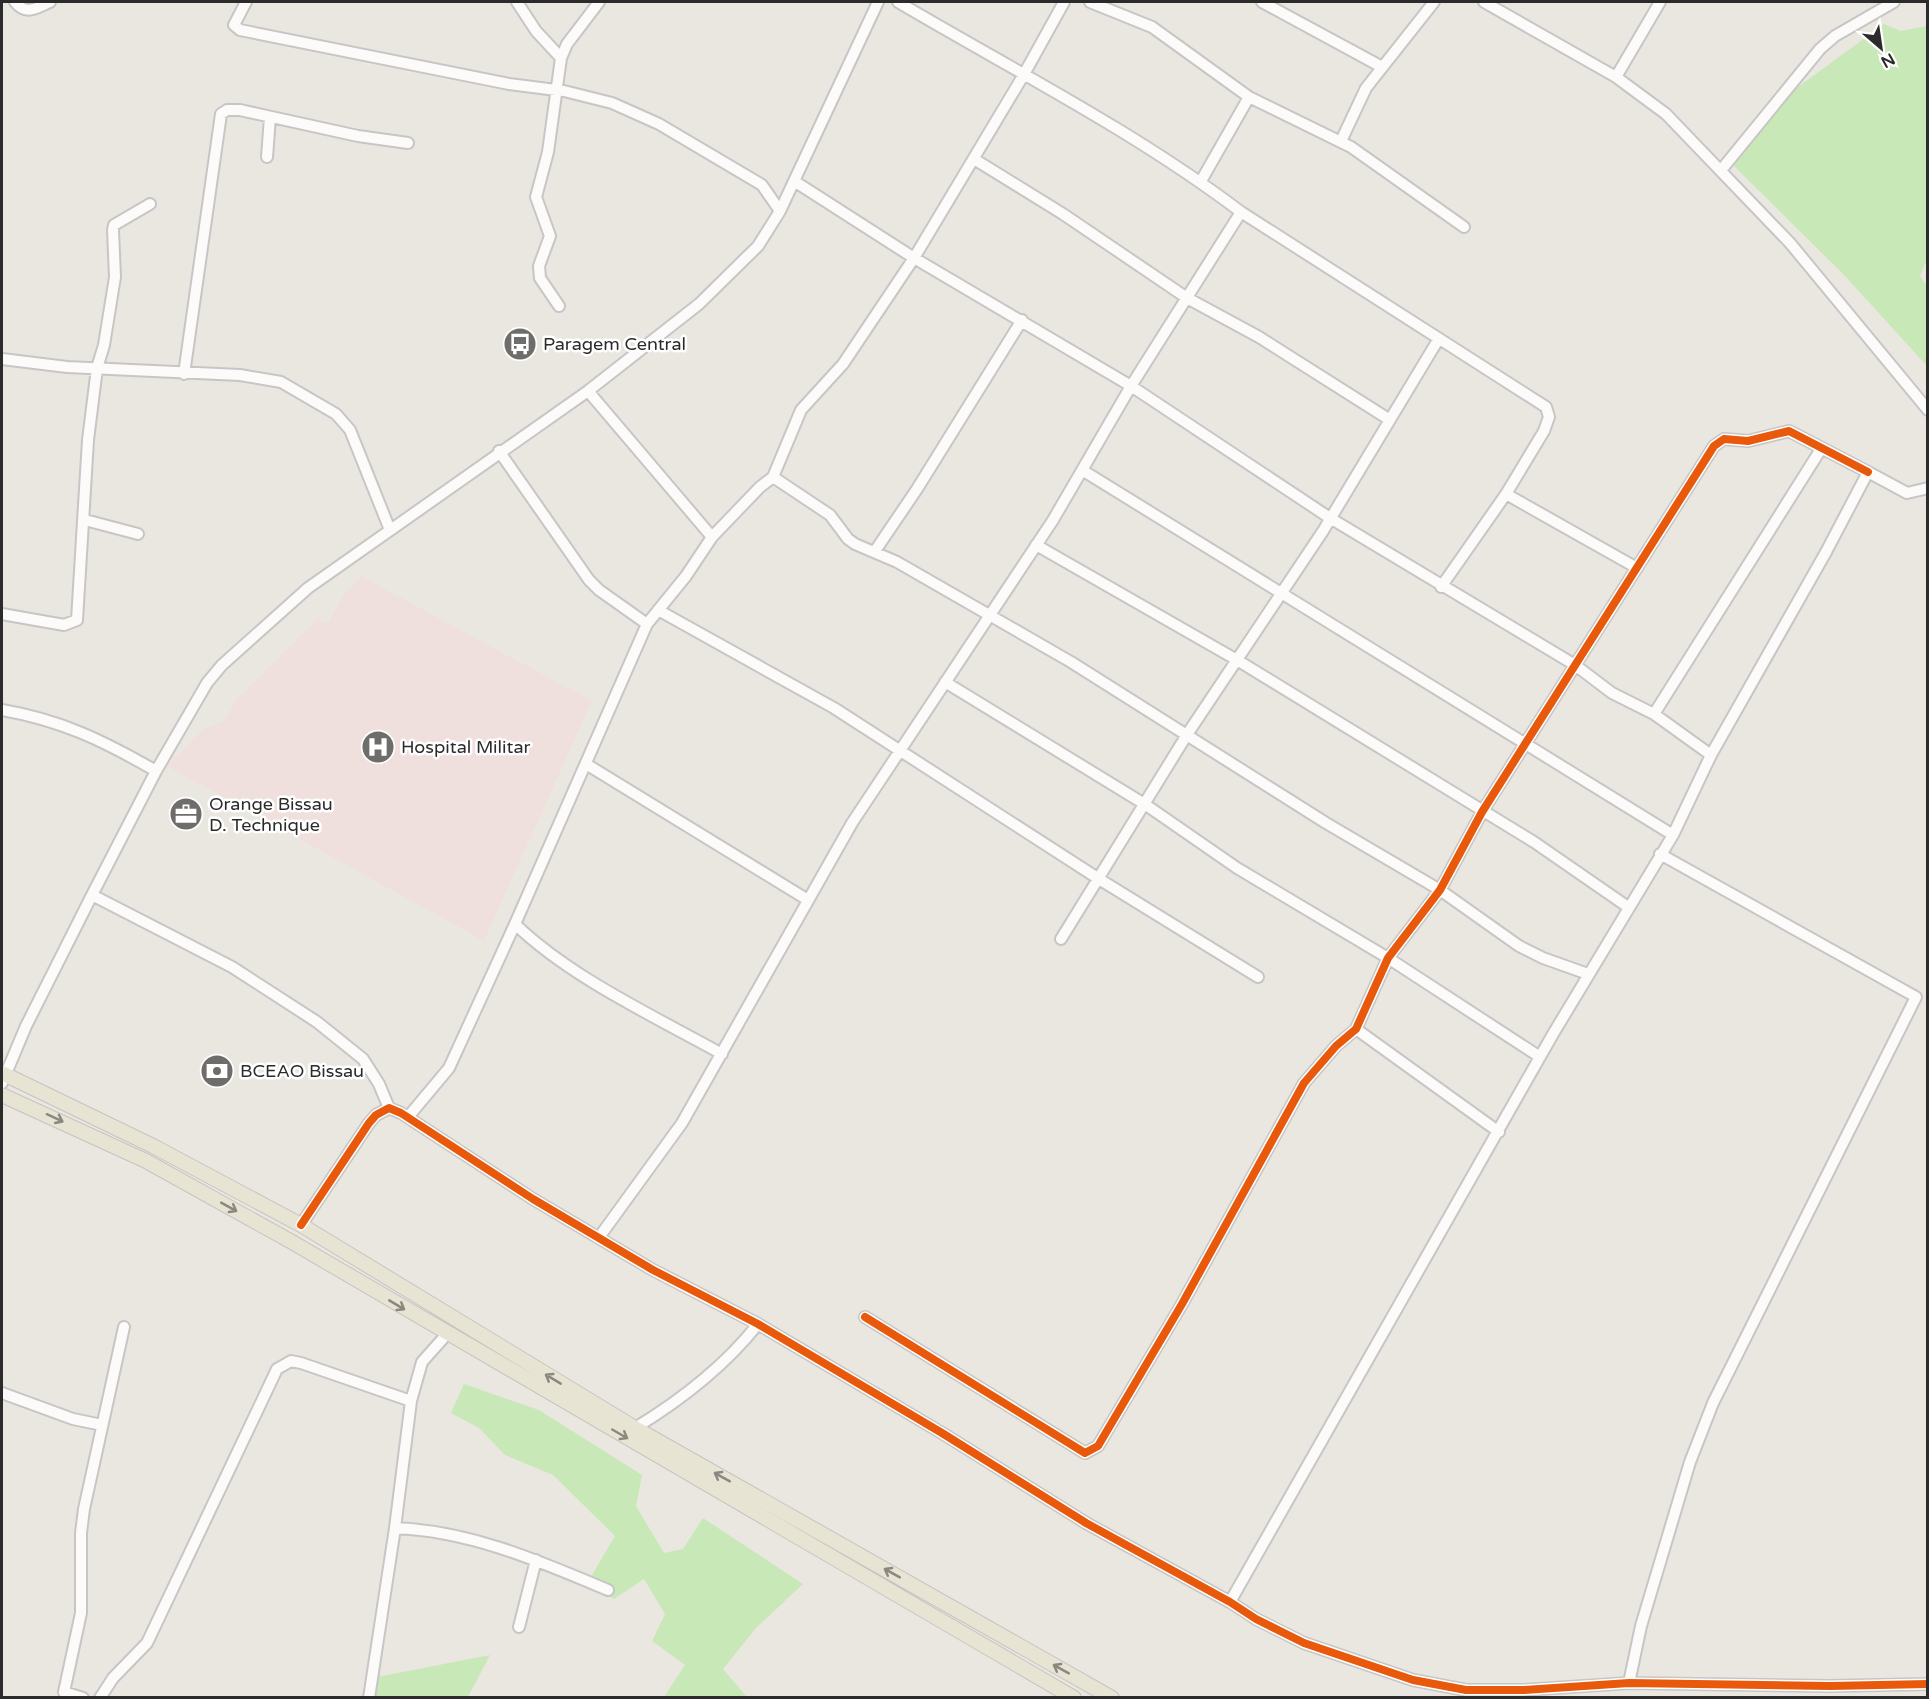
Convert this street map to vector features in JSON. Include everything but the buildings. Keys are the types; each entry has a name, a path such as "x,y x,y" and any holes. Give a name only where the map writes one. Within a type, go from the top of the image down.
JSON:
{"main road":[{"path":"3,1077 153,1146 301,1225 635,1428 1112,1698"},
{"path":"2,1095 146,1161 291,1242 1074,1698"}],"street":[{"path":"15,2 21,9 28,11 50,2"},
{"path":"246,2 234,21 234,25 240,30 498,82 558,90 612,103 659,124 762,185 780,211"},
{"path":"517,2 536,31 561,58"},
{"path":"559,306 540,278 539,266 550,236 536,197 548,152 561,58 567,44 599,2"},
{"path":"3,1077 26,1026 156,771 197,698 222,665 308,588 499,451 588,391 699,304 758,246 780,211 878,2"},
{"path":"898,2 1023,76 1118,128 1201,182 1241,212 1438,340 1538,400 1549,412 1544,431 1506,494 1441,587"},
{"path":"408,1117 448,1068 515,924 562,812 586,764 647,624 686,576 712,537 760,487 773,477 801,410 843,364 914,258 1023,76 1064,2"},
{"path":"1090,2 1152,27 1249,97 1341,141 1464,227"},
{"path":"1262,2 1382,67"},
{"path":"1341,141 1357,105 1382,67 1434,2"},
{"path":"1484,2 1616,77 1666,114 1790,243 1928,410"},
{"path":"1616,77 1660,2"},
{"path":"1722,170 1820,50 1835,36 1894,2"},
{"path":"1201,182 1249,97"},
{"path":"184,374 221,114 227,110 240,110 358,136 408,143"},
{"path":"267,158 270,117"},
{"path":"974,159 1063,214 1187,298 1259,337 1390,420"},
{"path":"794,181 914,258 1131,386 1330,518 1441,587 1575,665 1612,693 1654,714 1711,756"},
{"path":"2,614 64,625 77,620 85,520 88,440 97,368 104,345 115,278 114,225 150,204"},
{"path":"600,1236 682,1123 856,817 1036,545 1131,386 1241,212"},
{"path":"875,551 917,489 1022,320"},
{"path":"1061,939 1188,734 1330,518 1438,340"},
{"path":"2,359 184,374 240,375 281,382 336,414 356,441 390,530"},
{"path":"588,391 712,537"},
{"path":"866,1317 1085,1453 1098,1446 1182,1304 1304,1083 1336,1046 1356,1029 1388,958 1440,890 1482,812 1719,441 1728,439 1748,441 1785,431 1907,493 1928,488"},
{"path":"1654,714 1821,449"},
{"path":"499,451 589,580 599,590 647,624"},
{"path":"1082,470 1526,742 1673,835"},
{"path":"1230,1602 1588,974 1673,835 1711,756 1826,552 1868,472"},
{"path":"773,477 830,515 848,539 875,551 990,614 1188,734 1326,823 1440,890 1519,946 1543,958 1588,974"},
{"path":"1506,494 1637,568"},
{"path":"85,520 138,534"},
{"path":"1036,545 1238,660 1534,842 1629,907"},
{"path":"658,610 789,681 1099,879 1258,977"},
{"path":"945,682 1146,805 1237,868 1388,958 1540,1058"},
{"path":"2,710 56,722 86,733 156,771"},
{"path":"586,764 808,900"},
{"path":"1660,855 1928,1002"},
{"path":"92,895 232,968 316,1022 363,1059 379,1084 389,1108 408,1117 533,1199 600,1236 653,1270 758,1324 942,1433 1086,1523 1289,1637 1398,1675 1438,1686 1494,1691 1629,1683 1830,1686 1928,1684"},
{"path":"515,924 536,944 613,993 722,1054"},
{"path":"1629,1683 1641,1626 1690,1462 1713,1403 1916,997"},
{"path":"1356,1029 1499,1132"},
{"path":"301,1225 369,1123 376,1114 389,1108"},
{"path":"635,1428 704,1380 742,1344 758,1324"},
{"path":"83,1698 63,1695 81,1613 81,1533 124,1328"},
{"path":"369,1698 396,1528 411,1401 422,1362 447,1334"},
{"path":"100,1698 112,1678 141,1652 154,1631 277,1369 291,1361 301,1362 411,1401"},
{"path":"2,1393 73,1419 102,1425"},
{"path":"396,1528 447,1533 536,1560 608,1590"},
{"path":"519,1627 536,1560"},
{"path":"1826,1698 1830,1686"}],"shaded area":[{"name":"Hospital Militar","path":"361,576 592,701 484,941 167,766 203,729 224,721 236,700 317,619 328,623 343,596"}],"green space":[{"path":"1884,24 1901,31 1927,26 1928,257 1920,276 1927,286 1927,366 1845,276 1732,164 1787,95"},
{"path":"464,1384 539,1410 642,1475 636,1506 664,1553 683,1549 703,1518 803,1584 756,1628 723,1669 747,1697 664,1697 685,1665 652,1641 665,1614 644,1579 614,1599 586,1585 615,1536 553,1475 505,1455 479,1428 451,1413"},
{"path":"490,1655 468,1697 369,1698 372,1678"}],"cycle path":[{"path":"865,1317 1085,1453 1098,1446 1182,1304 1304,1083 1336,1046 1356,1029 1388,958 1440,890 1482,812 1714,446 1724,439 1748,441 1789,431 1868,472"},
{"path":"301,1225 369,1123 376,1115 389,1108 401,1113 533,1199 653,1270 758,1324 942,1433 1086,1523 1230,1602 1256,1619 1304,1643 1413,1680 1466,1690 1524,1690 1629,1683 1830,1686 1928,1684"}],"place":[{"name":"Paragem Central","path":"520,344"},
{"name":"Hospital Militar","path":"378,747"},
{"name":"Orange Bissau D. Technique","path":"186,814"},
{"name":"BCEAO Bissau","path":"217,1071"}]}
